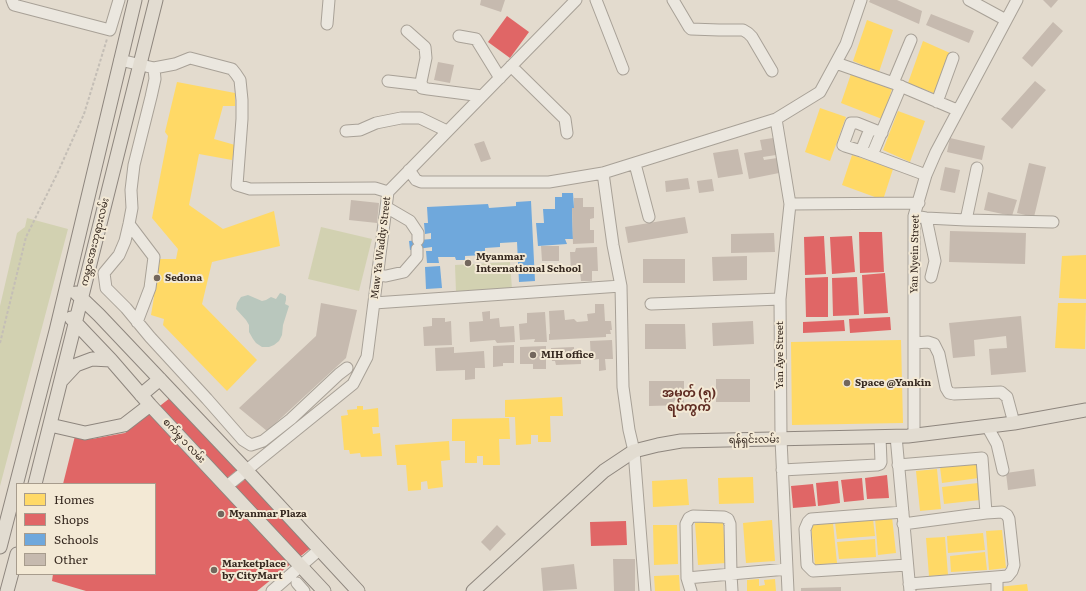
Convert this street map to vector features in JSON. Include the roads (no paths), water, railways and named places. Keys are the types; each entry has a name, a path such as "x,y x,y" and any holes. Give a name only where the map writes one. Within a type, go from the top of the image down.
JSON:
{"main road":[{"name":"ကမ္ဘာအေးဘုရားလမ်း","path":"67,284 135,0"},
{"name":"ကမ္ဘာအေးဘုရားလမ်း","path":"35,483 156,0"},
{"path":"67,284 160,379 358,591"},
{"path":"16,483 67,284"},
{"name":"စက်မှု ၁ လမ်း","path":"61,309 111,360 150,405 324,591"},
{"path":"61,382 76,365 92,360 111,360"},
{"path":"141,394 160,379"},
{"path":"50,425 85,433 124,425 150,405"},
{"name":"ရန်ရှင်းလမ်း","path":"473,591 604,471 634,451 658,445 681,442 914,435 1014,423 1086,410"},
{"path":"0,547 16,485"},
{"path":"7,591 16,558"}],"street":[{"path":"12,0 14,5 110,30 119,0"},
{"path":"327,24 329,0"},
{"name":"Maw Ya Waddy Street","path":"227,486 353,384 368,357 388,192 576,0"},
{"path":"596,0 623,69"},
{"path":"673,0 691,28 742,30 748,33 772,70"},
{"path":"409,170 416,180 421,182 549,182 603,173 776,120 820,92 846,44 861,0"},
{"path":"969,0 1006,20"},
{"name":"Yan Nyein Street","path":"914,435 914,343 920,217 919,203 926,176 936,152 957,110 1017,0"},
{"path":"407,31 425,47 426,58 421,82 422,88 482,96"},
{"path":"459,36 476,39 500,78"},
{"path":"872,156 882,133 911,40"},
{"path":"120,60 154,68 175,64 190,58 232,69 240,80 242,100 237,185 250,189 375,188 388,192"},
{"path":"937,102 953,58"},
{"path":"836,63 897,85 957,110"},
{"path":"511,66 565,119 567,133"},
{"path":"154,68 155,79 134,165 131,190 132,208 129,224 125,241 119,255 104,273 106,288 126,308 242,440 250,445 263,441 291,419 347,368"},
{"path":"388,82 422,85"},
{"path":"346,131 360,130 376,123 401,118 420,118 447,131"},
{"name":"Yan Aye Street","path":"776,120 790,204 780,299 781,439 788,591"},
{"path":"882,133 857,123 851,123 843,145 926,176"},
{"path":"861,151 870,129"},
{"path":"635,164 649,217"},
{"path":"966,220 977,168"},
{"path":"603,173 613,245 621,286 623,387 629,430 634,451 645,591"},
{"path":"790,204 919,203"},
{"path":"378,275 386,276 404,272 417,257 418,233 410,221 386,207"},
{"path":"931,277 935,261 920,217 966,220 1053,222"},
{"path":"129,224 154,257 150,288 137,322"},
{"path":"374,303 621,286"},
{"path":"651,304 780,299"},
{"path":"914,343 928,342 934,344 939,354 946,388 949,392 954,394 1001,392 1008,397 1014,423"},
{"path":"987,426 997,444 1003,470"},
{"path":"896,436 903,524 909,587 1008,576 1012,571 1014,565 1009,519 1007,515 1002,512 903,524"},
{"path":"782,470 880,464 880,437"},
{"path":"898,465 982,458 986,513"},
{"path":"903,512 811,519 805,529 808,565 812,571 907,564"},
{"path":"691,591 687,578 686,524 689,518 693,516 724,517 728,519 730,524 732,591"},
{"path":"272,591 319,550"},
{"path":"687,578 787,569"},
{"path":"997,577 997,591"}],"place":[{"name":"Myanmar International School","path":"468,263"},
{"name":"Sedona","path":"157,278"},
{"name":"MIH office","path":"533,355"},
{"name":"Space @Yankin","path":"847,383"},
{"name":"Myanmar Plaza","path":"221,514"},
{"name":"Marketplace by CityMart","path":"214,570"}],"district":[{"name":"အမှတ် (၅) ရပ်ကွက်","path":"689,400"}]}
